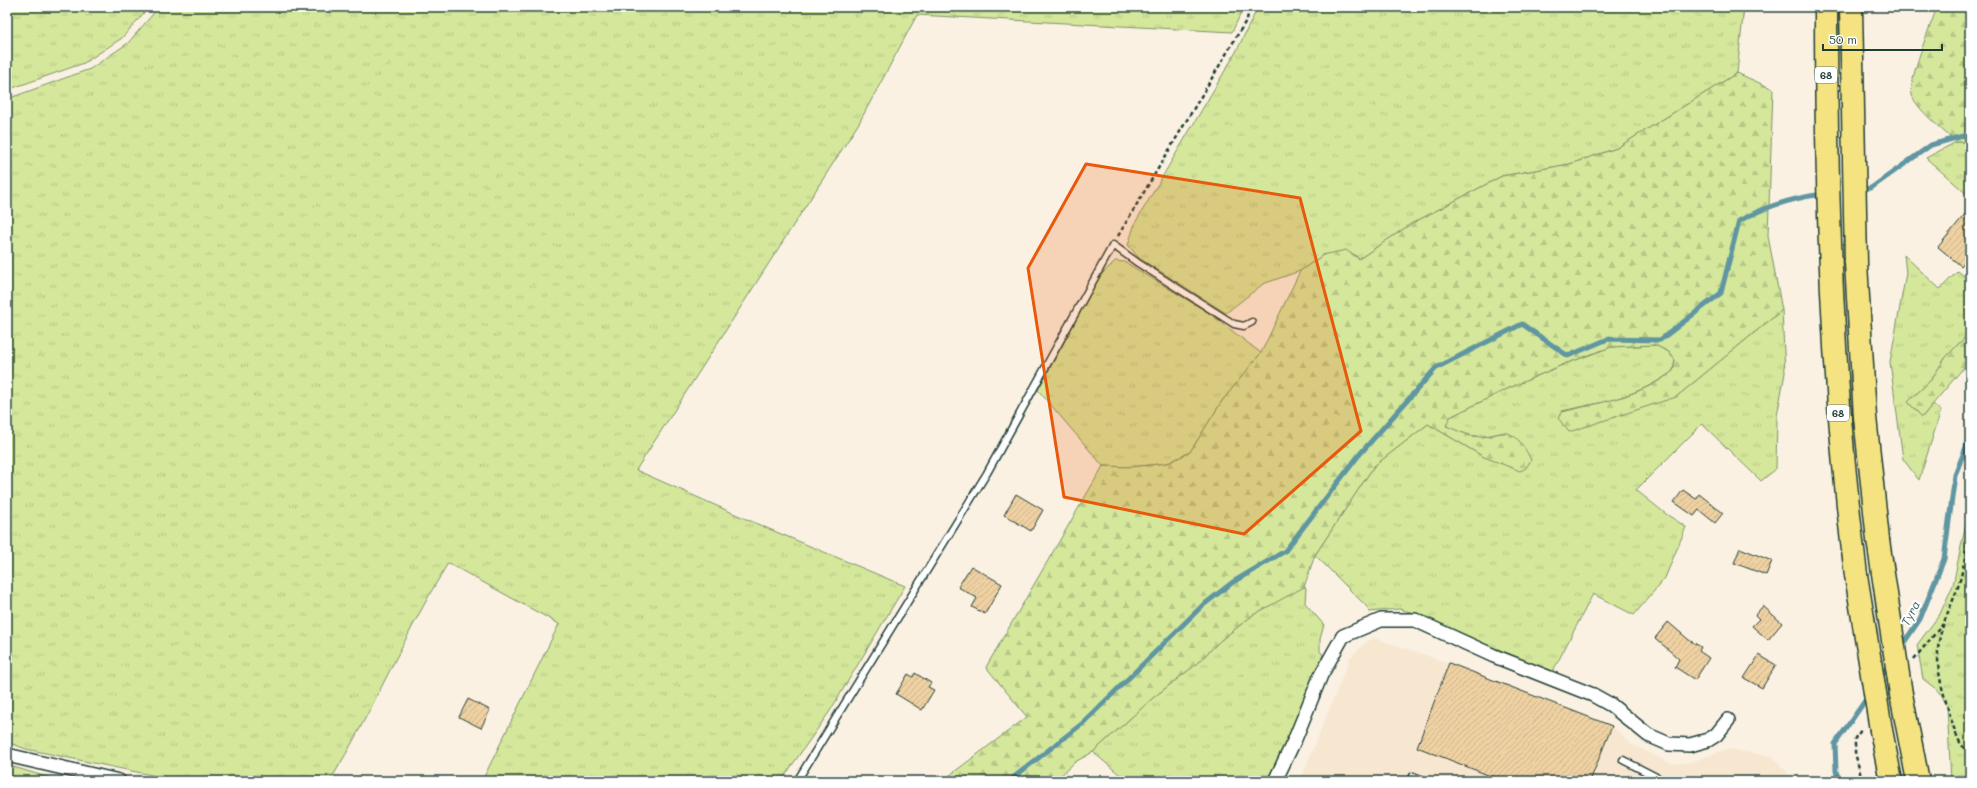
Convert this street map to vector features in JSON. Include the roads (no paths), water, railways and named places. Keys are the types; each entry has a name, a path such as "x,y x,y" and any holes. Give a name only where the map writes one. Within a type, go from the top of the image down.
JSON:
{"highway":[{"name":"68","path":"1826,7 1826,111 1830,263 1839,420 1856,575 1881,730 1891,781"},
{"name":"68","path":"1851,7 1856,263 1865,417 1878,540 1900,694 1918,781"}],"street":[{"path":"1275,781 1295,739 1321,675 1343,636 1382,620 1415,620 1494,656 1593,695 1611,705 1648,735 1669,744 1690,745 1708,740 1716,735 1728,720"},
{"path":"7,755 119,781"}],"lane":[{"path":"797,781 988,473 1113,245 1138,263 1234,324 1244,326 1252,322"},
{"path":"1623,760 1664,781"},
{"path":"1413,776 1426,781"}],"waterway":[{"path":"1859,190 1871,188 1931,145 1970,134"},
{"path":"1009,781 1083,723 1202,606 1233,582 1285,551 1359,455 1436,368 1522,324 1568,356 1608,339 1660,340 1721,293 1739,221 1780,203 1823,194"},
{"name":"Tyra","path":"1901,647 1920,619 1944,559 1955,475 1970,437"},
{"name":"Tyra","path":"1880,678 1890,663"},
{"name":"Tyra","path":"1839,781 1836,771 1835,744 1869,695"}]}
